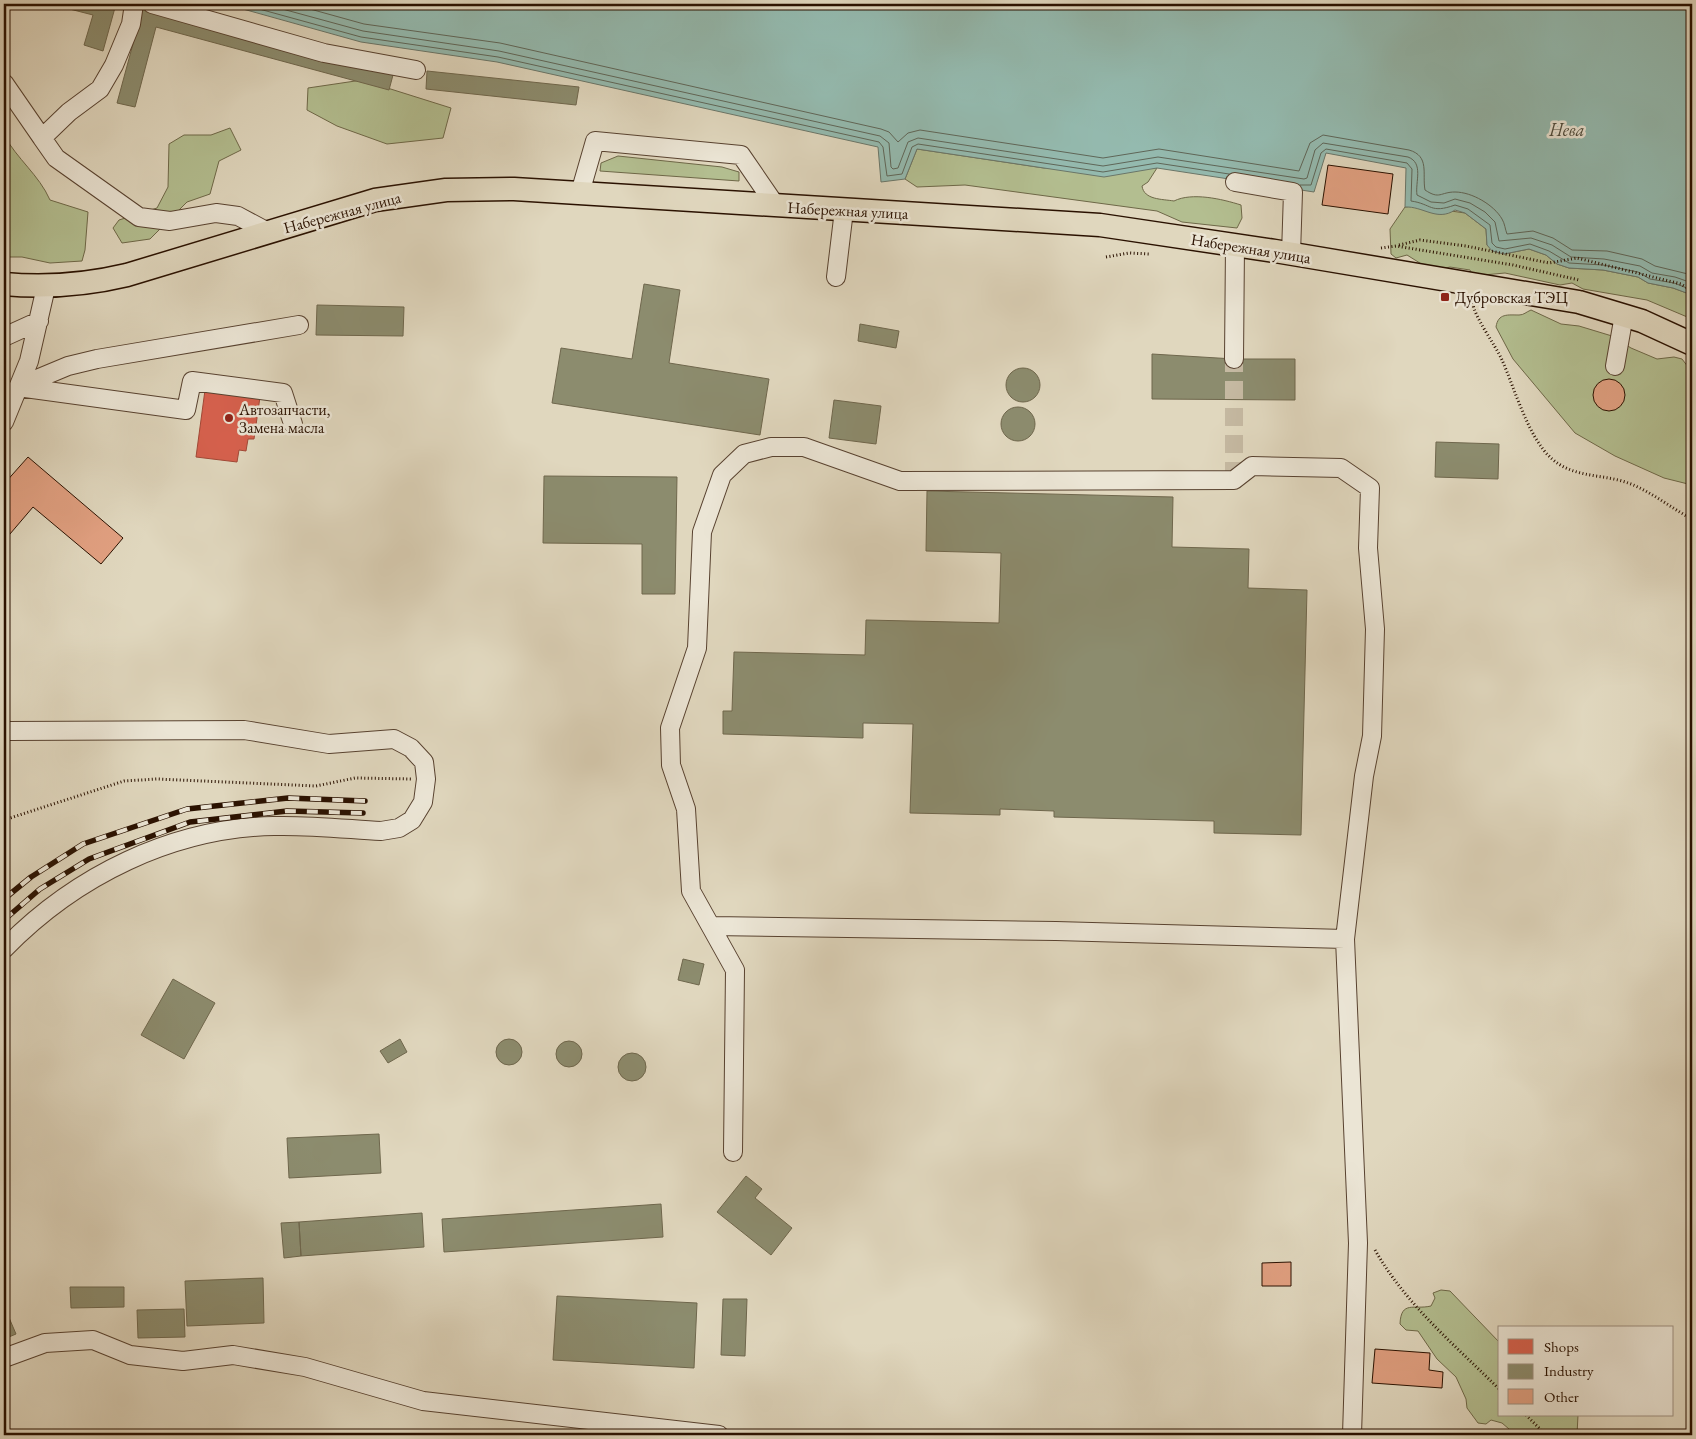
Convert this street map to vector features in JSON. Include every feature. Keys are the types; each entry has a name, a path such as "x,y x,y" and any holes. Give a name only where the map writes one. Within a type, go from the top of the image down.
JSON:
{"main road":[{"name":"Набережная улица","path":"4,284 46,287 91,284 127,275 375,200 410,193 478,189 580,192 776,206 1100,225 1291,254 1579,302 1642,320 1692,344"}],"street":[{"path":"42,138 69,112 100,89 121,49 130,24 134,4"},
{"path":"152,4 324,53 416,70"},
{"path":"4,83 56,158 139,217 170,221 216,213 238,216 268,232"},
{"path":"580,192 595,141 741,155 776,206"},
{"path":"1235,182 1293,192 1291,254"},
{"path":"836,277 844,210"},
{"path":"1234,359 1235,245"},
{"path":"4,422 29,361 46,287"},
{"path":"1615,366 1624,315"},
{"path":"4,337 39,321"},
{"path":"18,387 68,366 97,359 299,325"},
{"path":"18,387 186,410 192,381 283,393 293,424"},
{"path":"733,1152 735,970 691,890 686,809 671,765 670,728 697,648 702,532 722,475 744,454 771,447 804,447 900,480 1234,480 1252,466 1341,468 1370,488 1368,548 1375,630 1372,736 1364,776 1345,939 1358,1243 1352,1435"},
{"path":"4,729 8,731 244,730 329,744 394,739 411,748 424,762 426,780 423,802 412,820 398,828 381,831 274,826 196,836 147,852 69,892 4,949"},
{"path":"712,926 1056,930 1345,939"},
{"path":"4,1358 45,1343 93,1340 130,1355 183,1361 234,1356 305,1367 423,1401 719,1435"}],"path":[{"path":"1396,246 1420,240 1466,246 1549,263 1577,258 1682,284 1692,290"},
{"path":"1483,303 1473,302 1473,307 1494,342 1538,441 1551,458 1572,472 1622,481 1647,492 1692,519"},
{"path":"4,820 124,781 157,780 316,786 356,778 426,780"},
{"path":"1374,1248 1391,1278 1408,1299 1498,1388"},
{"path":"1527,1416 1546,1435"}],"green space":[{"path":"362,80 451,108 443,138 387,144 337,126 307,110 308,88"},
{"path":"230,128 241,150 219,161 210,194 187,202 150,239 122,243 113,228 119,220 157,208 168,187 169,144 184,135 211,135"},
{"path":"4,135 40,183 50,200 88,212 85,250 82,261 50,263 22,257 4,257"},
{"path":"917,149 1044,168 1157,168 1148,182 1142,186 1146,194 1159,199 1174,201 1189,197 1207,197 1241,205 1242,218 1237,228 1182,222 1157,211 965,185 917,187 905,179"},
{"path":"618,156 722,167 739,172 739,181 600,171 601,163"},
{"path":"1416,206 1465,213 1486,229 1487,245 1504,254 1529,249 1546,255 1557,264 1569,268 1603,270 1638,277 1648,283 1673,288 1692,295 1692,319 1647,300 1583,289 1572,283 1560,285 1505,273 1473,276 1470,270 1450,267 1438,270 1423,265 1407,255 1396,258 1391,254 1390,229 1405,207"},
{"path":"1531,310 1561,324 1579,326 1612,336 1631,348 1657,359 1674,357 1682,359 1692,372 1692,485 1664,478 1615,456 1575,433 1513,359 1496,327 1501,317 1521,315"},
{"path":"1441,1290 1450,1291 1498,1341 1498,1416 1578,1416 1577,1435 1516,1435 1502,1423 1491,1420 1486,1424 1478,1423 1467,1408 1466,1399 1456,1377 1437,1359 1418,1331 1406,1330 1400,1324 1403,1312 1406,1309 1431,1306 1435,1298 1433,1293"}],"water":[{"name":"Нева","path":"225,4 1692,4 1692,295 1673,288 1648,283 1638,277 1603,270 1569,268 1557,264 1546,255 1529,249 1504,254 1492,251 1487,245 1486,229 1465,213 1455,210 1436,214 1412,207 1405,207 1406,168 1326,153 1314,192 1157,168 1104,177 917,149 905,179 881,182 878,147 497,62 361,42"}],"building: Shops":[{"name":"Автозапчасти, Замена масла","path":"205,390 260,397 254,439 248,439 246,451 239,450 237,462 196,457"}],"building: Industry":[{"path":"50,4 116,4 103,51 84,45 93,15"},
{"path":"143,7 393,75 389,90 156,27 135,107 117,103"},
{"path":"427,71 579,87 576,105 426,89"},
{"path":"644,284 680,290 669,363 769,379 760,435 552,403 561,348 632,359"},
{"path":"317,305 404,307 403,336 316,335"},
{"path":"860,324 899,331 896,348 858,341"},
{"path":"1152,354 1234,359 1295,359 1295,400 1152,399"},
{"path":"1023,368 1035,373 1040,385 1035,397 1023,402 1011,397 1006,385 1011,373"},
{"path":"834,400 881,406 876,444 829,438"},
{"path":"1018,407 1030,412 1035,424 1030,436 1018,441 1006,436 1001,424 1006,412"},
{"path":"1436,442 1499,444 1498,479 1435,477"},
{"path":"544,476 677,477 675,594 642,594 642,544 543,543"},
{"path":"927,491 1173,497 1172,547 1249,549 1248,588 1307,590 1301,835 1214,833 1214,821 1054,817 1054,811 1000,809 1000,815 910,813 913,724 863,723 863,738 723,734 723,711 732,711 734,652 865,655 866,620 999,623 1001,553 926,551"},
{"path":"683,959 704,964 699,985 678,980"},
{"path":"173,979 215,1003 184,1059 141,1035"},
{"path":"400,1039 407,1052 388,1063 380,1051"},
{"path":"509,1039 518,1043 522,1052 518,1061 509,1065 500,1061 496,1052 500,1043"},
{"path":"569,1041 578,1045 582,1054 578,1063 569,1067 560,1063 556,1054 560,1045"},
{"path":"632,1053 642,1057 646,1067 642,1077 632,1081 622,1077 618,1067 622,1057"},
{"path":"379,1134 381,1173 289,1178 287,1138"},
{"path":"746,1176 762,1189 755,1198 792,1228 771,1255 717,1212"},
{"path":"661,1204 663,1237 444,1252 442,1219"},
{"path":"422,1213 424,1247 301,1256 299,1222"},
{"path":"299,1222 301,1256 284,1258 281,1223"},
{"path":"263,1278 264,1323 187,1326 185,1281"},
{"path":"70,1287 124,1287 124,1307 71,1308"},
{"path":"557,1296 697,1303 694,1368 553,1360"},
{"path":"723,1299 747,1299 745,1356 721,1355"},
{"path":"4,1306 16,1334 4,1339"},
{"path":"184,1309 185,1337 138,1338 137,1310"},
{"path":"522,1430 563,1435 521,1435"}],"building: Other":[{"path":"1328,165 1393,174 1388,214 1322,205"},
{"path":"1609,379 1621,383 1625,395 1621,407 1609,411 1597,407 1593,395 1597,383"},
{"path":"28,457 123,538 101,564 33,507 4,541 4,484"},
{"path":"1291,1262 1291,1286 1262,1286 1262,1263"},
{"path":"1375,1349 1430,1353 1429,1370 1443,1372 1442,1388 1372,1383"}],"tunnel":[{"path":"1234,359 1234,480"}],"railway":[{"path":"4,899 31,877 83,844 187,809 288,798 365,801"},
{"path":"4,920 40,889 89,859 190,822 287,811 363,813"}],"place":[{"name":"Дубровская ТЭЦ","path":"1445,297"},
{"name":"Автозапчасти, Замена масла","path":"229,418"}]}
